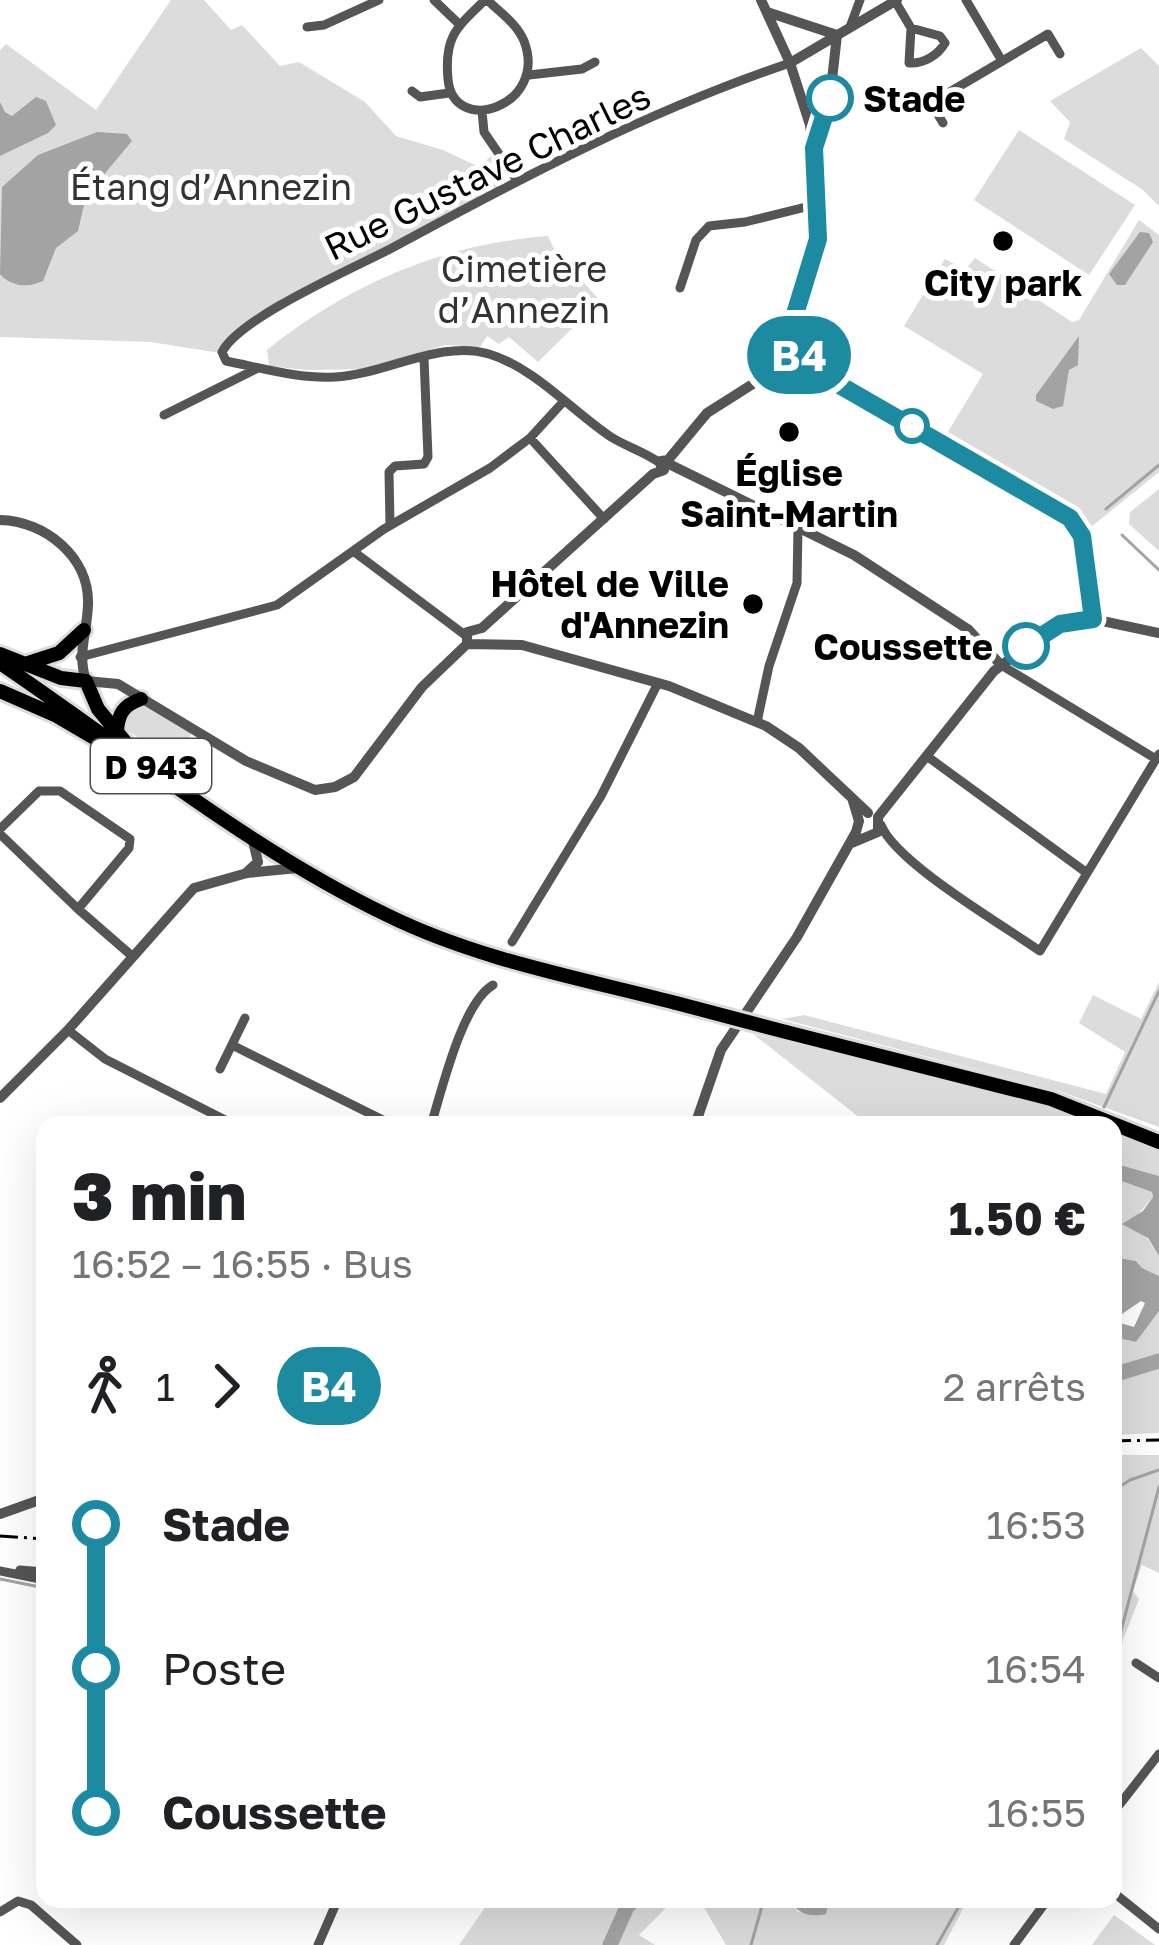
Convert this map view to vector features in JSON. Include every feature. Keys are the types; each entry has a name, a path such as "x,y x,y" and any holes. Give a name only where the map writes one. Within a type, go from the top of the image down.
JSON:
{"main road":[{"path":"25,664 59,653 83,630"},
{"path":"0,658 86,681 98,710 138,757"},
{"name":"D 943","path":"0,658 250,834 389,916 503,959 1051,1099 1096,1116"},
{"path":"0,691 55,715 125,756 138,757"},
{"path":"117,732 124,706 141,699"},
{"name":"D 943","path":"1122,1126 1159,1139"}],"street":[{"path":"307,26 324,25 379,0"},
{"path":"434,0 460,25"},
{"path":"486,0 516,27 526,44 529,75 515,96 500,107 482,111 460,105 449,93 446,54 460,25 486,0"},
{"path":"850,27 860,0"},
{"path":"966,0 1002,61"},
{"path":"790,63 896,1 911,28 909,63 919,63 940,51 944,43 940,36 911,28"},
{"path":"0,520 41,529 66,549 88,589 80,657 86,681 118,684 246,761 302,788 335,787 368,762 422,687 665,464 707,413 766,375 785,346 818,239 818,204 814,148 778,23 764,6"},
{"path":"778,23 837,35"},
{"path":"943,123 931,103 1002,61 1048,34 1060,54"},
{"path":"814,148 830,98 837,35"},
{"path":"529,75 582,69 595,62"},
{"name":"Rue Gustave Charles","path":"256,369 226,362 222,352 234,337 308,290 572,151 790,63"},
{"path":"412,92 420,97 449,93"},
{"path":"482,111 484,132 516,179"},
{"path":"680,288 696,240 709,226 745,223 818,204"},
{"path":"785,346 807,366"},
{"path":"785,346 807,366 1070,518 1082,536 1093,619"},
{"path":"164,415 256,369 333,377 376,373 460,351 489,354 517,368 615,440 854,555 969,630 1001,665 1157,756 1040,951 909,859 869,825 852,800 799,748 757,722 658,683 522,645 473,638 353,551"},
{"path":"390,526 388,472 395,466 424,464 428,457 424,358"},
{"path":"80,657 277,605 390,526 465,486 530,438 563,402"},
{"path":"530,438 604,519"},
{"path":"757,722 769,666 797,583 798,528"},
{"path":"698,1116 721,1050 770,980 850,843 928,757 1001,665 1053,627 1071,620 1093,619 1159,633"},
{"path":"512,942 601,796 658,683"},
{"path":"928,757 1087,873"},
{"path":"78,909 129,848 130,839 60,791 48,788 39,791 0,831 78,909 132,956"},
{"path":"247,873 258,862 250,834"},
{"path":"0,1098 68,1030 184,897 203,884 247,873 303,868"},
{"path":"434,1116 464,1028 482,992 493,985"},
{"path":"220,1069 245,1018"},
{"path":"68,1030 105,1059 217,1116"},
{"path":"232,1045 375,1116"},
{"path":"0,1514 36,1501"},
{"path":"0,1571 36,1575"},
{"path":"1136,1663 1158,1677"},
{"path":"1122,1802 1159,1754"},
{"path":"1122,1899 1159,1928"},
{"path":"0,1912 18,1901 31,1905 77,1945"},
{"path":"318,1945 334,1908"},
{"path":"1014,1945 1041,1908"}],"green space":[{"name":"Étang d’Annezin","path":"171,0 204,0 231,30 242,25 280,66 299,62 365,102 396,136 479,167 491,156 504,186 285,300 220,353 151,342 0,337 0,50 6,44 96,110"},
{"path":"1141,48 1159,66 1159,206 1143,190 1064,139 1070,122 1050,101"},
{"path":"1019,130 1135,205 1089,275 974,200"},
{"path":"1139,220 1159,235 1159,472 1091,527 946,435 983,374 904,326 945,259 965,270 975,258 1072,322 1079,320"},
{"name":"Cimetière d’Annezin","path":"548,236 600,301 538,362 509,337 499,344 487,336 480,347 445,345 368,369 269,366 267,350 364,287 471,248"},
{"path":"1159,489 1159,551 1129,524 1130,512"},
{"path":"136,705 192,733 172,764 125,728 121,717"},
{"path":"1159,982 1159,1127 1059,1091 782,1019 804,1015 1106,1094 1125,1052 1079,1023 1093,995 1141,1019"},
{"path":"753,1034 1071,1116 858,1116"},
{"path":"1122,1134 1159,1148 1159,1176 1122,1166"},
{"path":"1122,1181 1152,1192 1153,1197 1134,1219 1159,1256 1159,1276 1136,1261 1122,1259"},
{"path":"1159,1311 1159,1433 1122,1435 1122,1339 1136,1342"},
{"path":"1122,1455 1159,1455 1159,1573 1142,1565 1133,1591 1139,1599 1122,1645"},
{"path":"485,1908 666,1908 639,1935 655,1945 459,1945"},
{"path":"704,1908 795,1908 826,1914 828,1908 963,1908 944,1945 726,1945"},
{"path":"1114,1915 1155,1945 1092,1945"}],"shaded area":[{"path":"36,97 46,101 56,125 0,156 0,102 12,116"},
{"path":"97,132 127,134 132,141 86,196 78,231 56,248 43,281 9,282 0,274 2,187 38,155"},
{"path":"1140,232 1149,233 1153,242 1125,285 1117,285 1109,274"},
{"path":"1079,336 1078,365 1069,370 1063,406 1053,409 1036,401 1036,395"},
{"path":"1122,1166 1159,1176 1159,1256 1148,1238 1122,1224 1143,1211 1152,1192 1122,1181"},
{"path":"1122,1259 1136,1261 1159,1276 1159,1311 1136,1342 1122,1339 1122,1324 1134,1327 1145,1303 1122,1314"},
{"path":"797,1908 828,1908 826,1914"}],"waterway":[{"path":"1106,509 1159,465"},
{"path":"1122,535 1159,570"},
{"path":"1104,1107 1159,991"},
{"path":"1122,1372 1159,1361"},
{"path":"1122,1485 1159,1470"},
{"path":"1122,1627 1159,1487"},
{"path":"0,1579 36,1586"},
{"path":"610,1945 627,1908"},
{"path":"751,1945 761,1908"},
{"path":"937,1945 958,1908"}],"railway":[{"path":"1122,1441 1159,1440"},
{"path":"0,1536 36,1538"}],"bus line":[{"name":"B4","path":"830,98 814,148 818,239 788,337 810,368 1070,518 1082,536 1093,619 1060,624 1026,646"}],"place":[{"name":"Stade","path":"830,98"},
{"name":"City park","path":"1003,241"},
{"name":"Église Saint-Martin","path":"789,432"},
{"name":"Hôtel de Ville d'Annezin","path":"753,604"},
{"name":"Coussette","path":"1026,646"}]}
